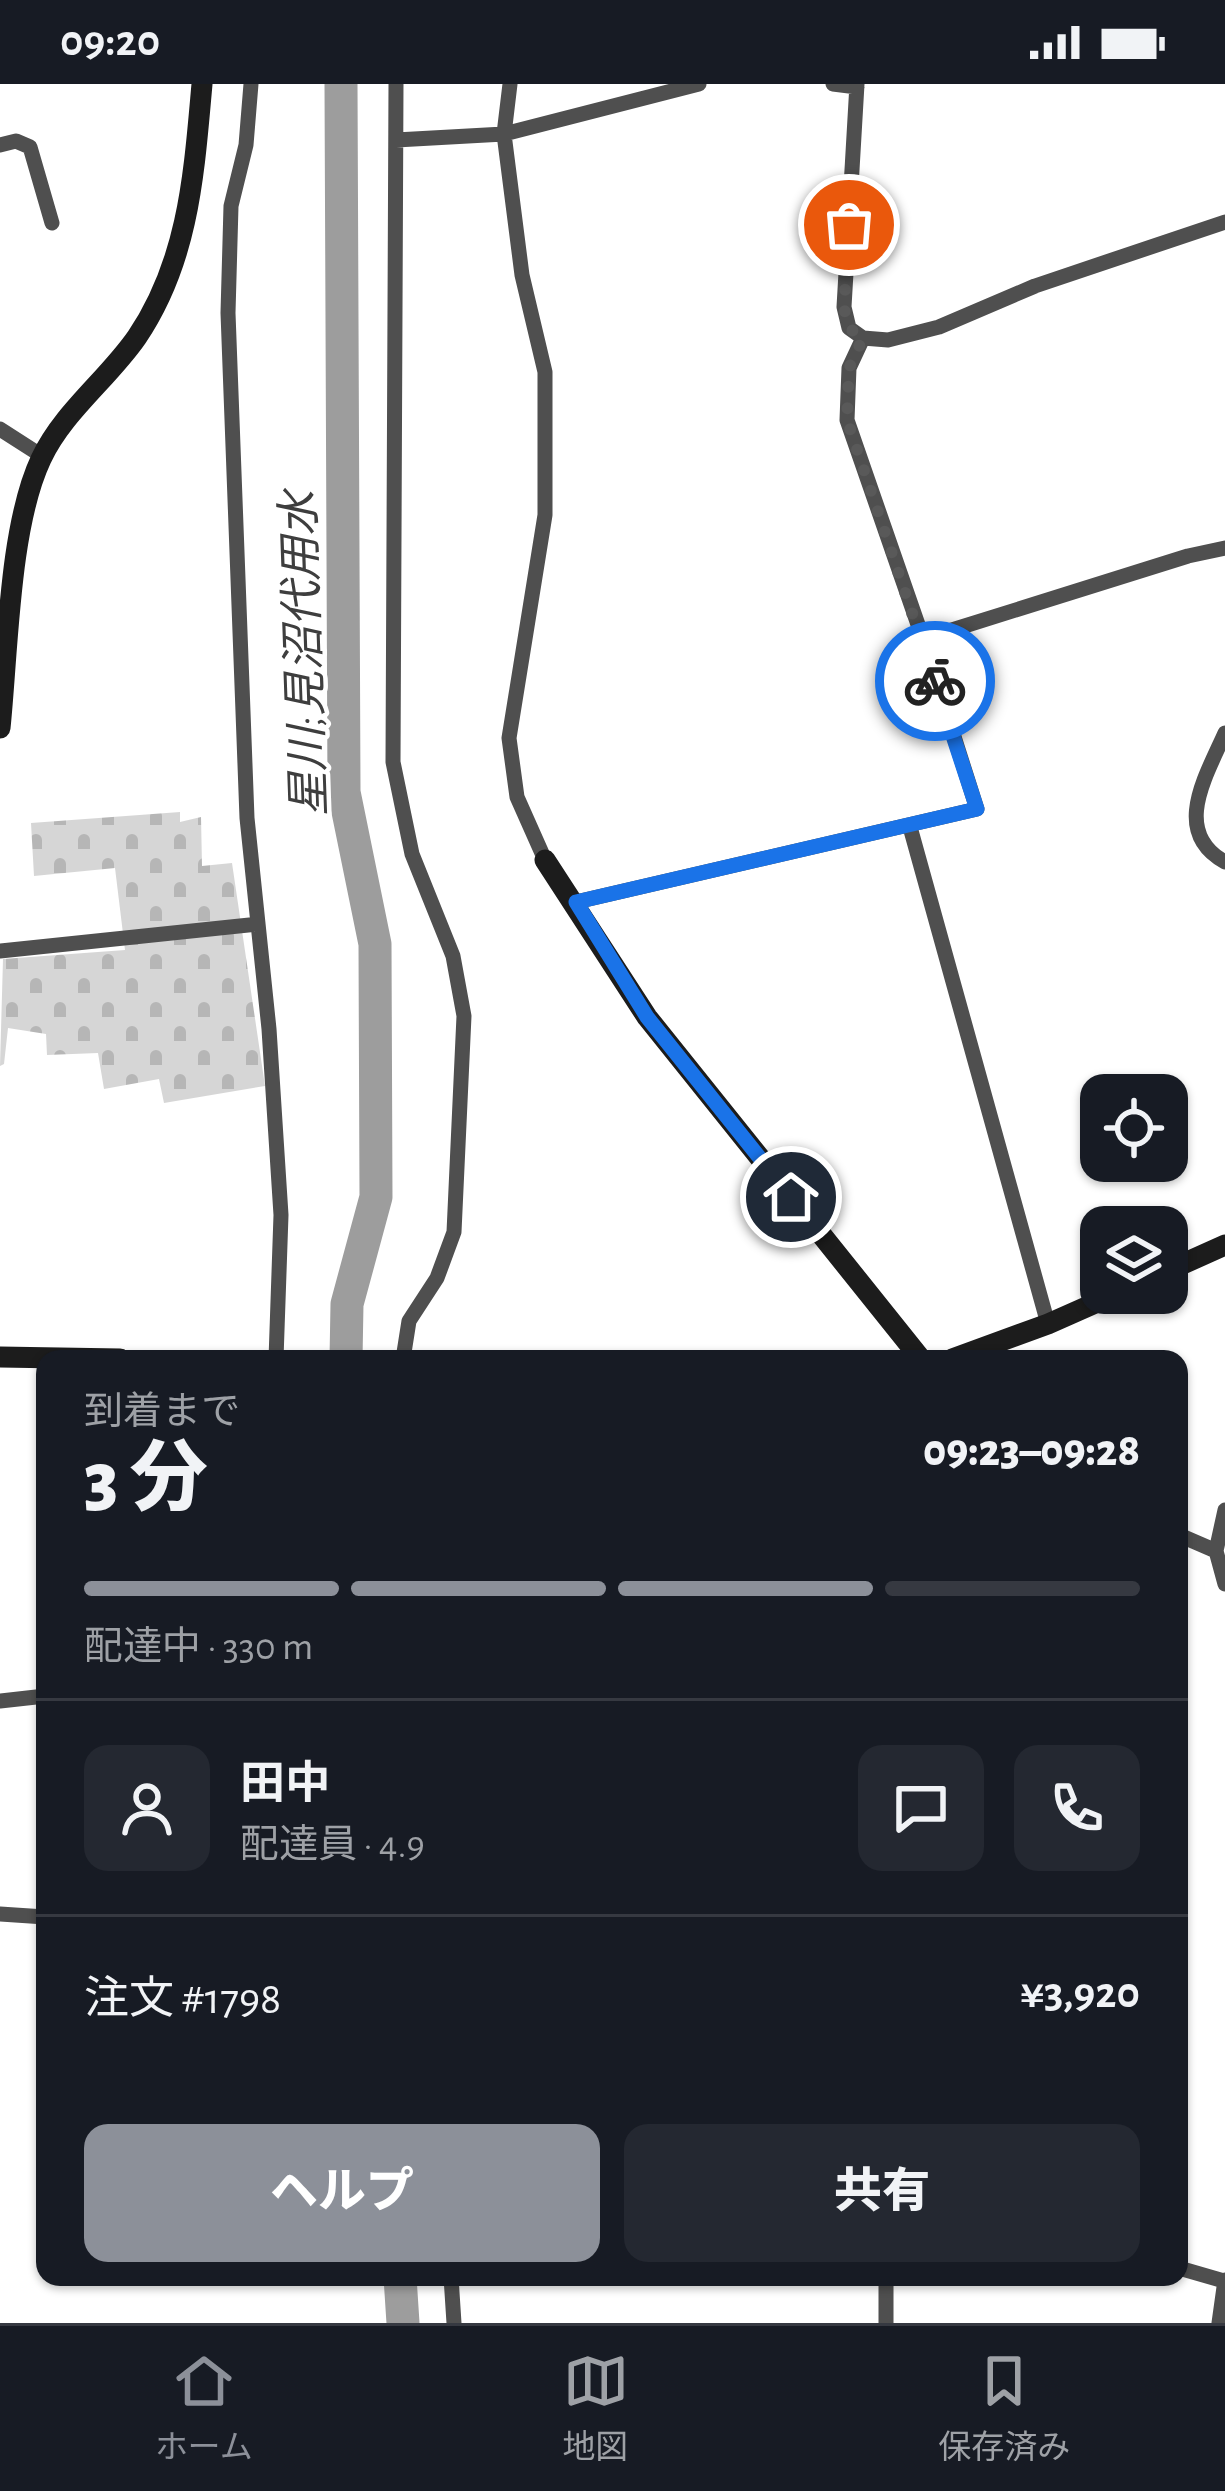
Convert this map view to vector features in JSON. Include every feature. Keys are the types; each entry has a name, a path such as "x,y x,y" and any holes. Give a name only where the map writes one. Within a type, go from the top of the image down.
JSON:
{"street":[{"path":"0,728 23,510 42,456 137,337 171,274 192,196 202,84"},
{"path":"251,84 246,145 231,206 228,313 248,818 281,1215 276,1350"},
{"path":"396,84 393,762 412,854 453,956 464,1016 454,1232 437,1278 409,1321 405,1350"},
{"path":"510,84 504,134 523,275 545,372 545,514 508,738 517,797 545,860 647,1017 914,1350"},
{"path":"396,140 504,134 699,84"},
{"path":"833,84 857,85 844,308 849,328 863,338 887,340 939,328 1035,286 1225,222"},
{"path":"0,145 16,141 30,147 52,224"},
{"path":"576,902 977,809 847,420 849,368 863,338"},
{"path":"0,429 42,456"},
{"path":"923,639 1225,548"},
{"path":"1225,733 1198,794 1197,830 1204,850 1225,862"},
{"path":"910,826 1048,1324"},
{"path":"0,950 257,924"},
{"path":"1188,1262 1225,1245"},
{"path":"977,1350 1080,1310"},
{"path":"0,1357 36,1358"},
{"path":"1225,1510 1216,1551 1225,1585"},
{"path":"1188,1539 1216,1551"},
{"path":"0,1701 36,1697"},
{"path":"0,1914 36,1916"},
{"path":"1188,2271 1224,2281 1219,2323"},
{"path":"452,2286 454,2323"},
{"path":"886,2286 886,2323"}],"green space":[{"path":"180,812 180,822 201,817 202,866 232,863 265,1086 164,1103 159,1079 104,1089 98,1053 47,1055 46,1034 8,1028 0,1066 3,959 125,950 115,868 34,876 31,823"}],"waterway":[{"name":"星川;見沼代用水","path":"341,84 344,792 375,944 376,1197 347,1304 346,1350"},
{"name":"星川;見沼代用水","path":"401,2286 403,2323"}],"way so far":[{"path":"849,225 844,308 849,328 863,338 849,368 847,420 935,681"}],"route":[{"path":"791,1197 647,1017 576,902 977,809 935,681"}]}
